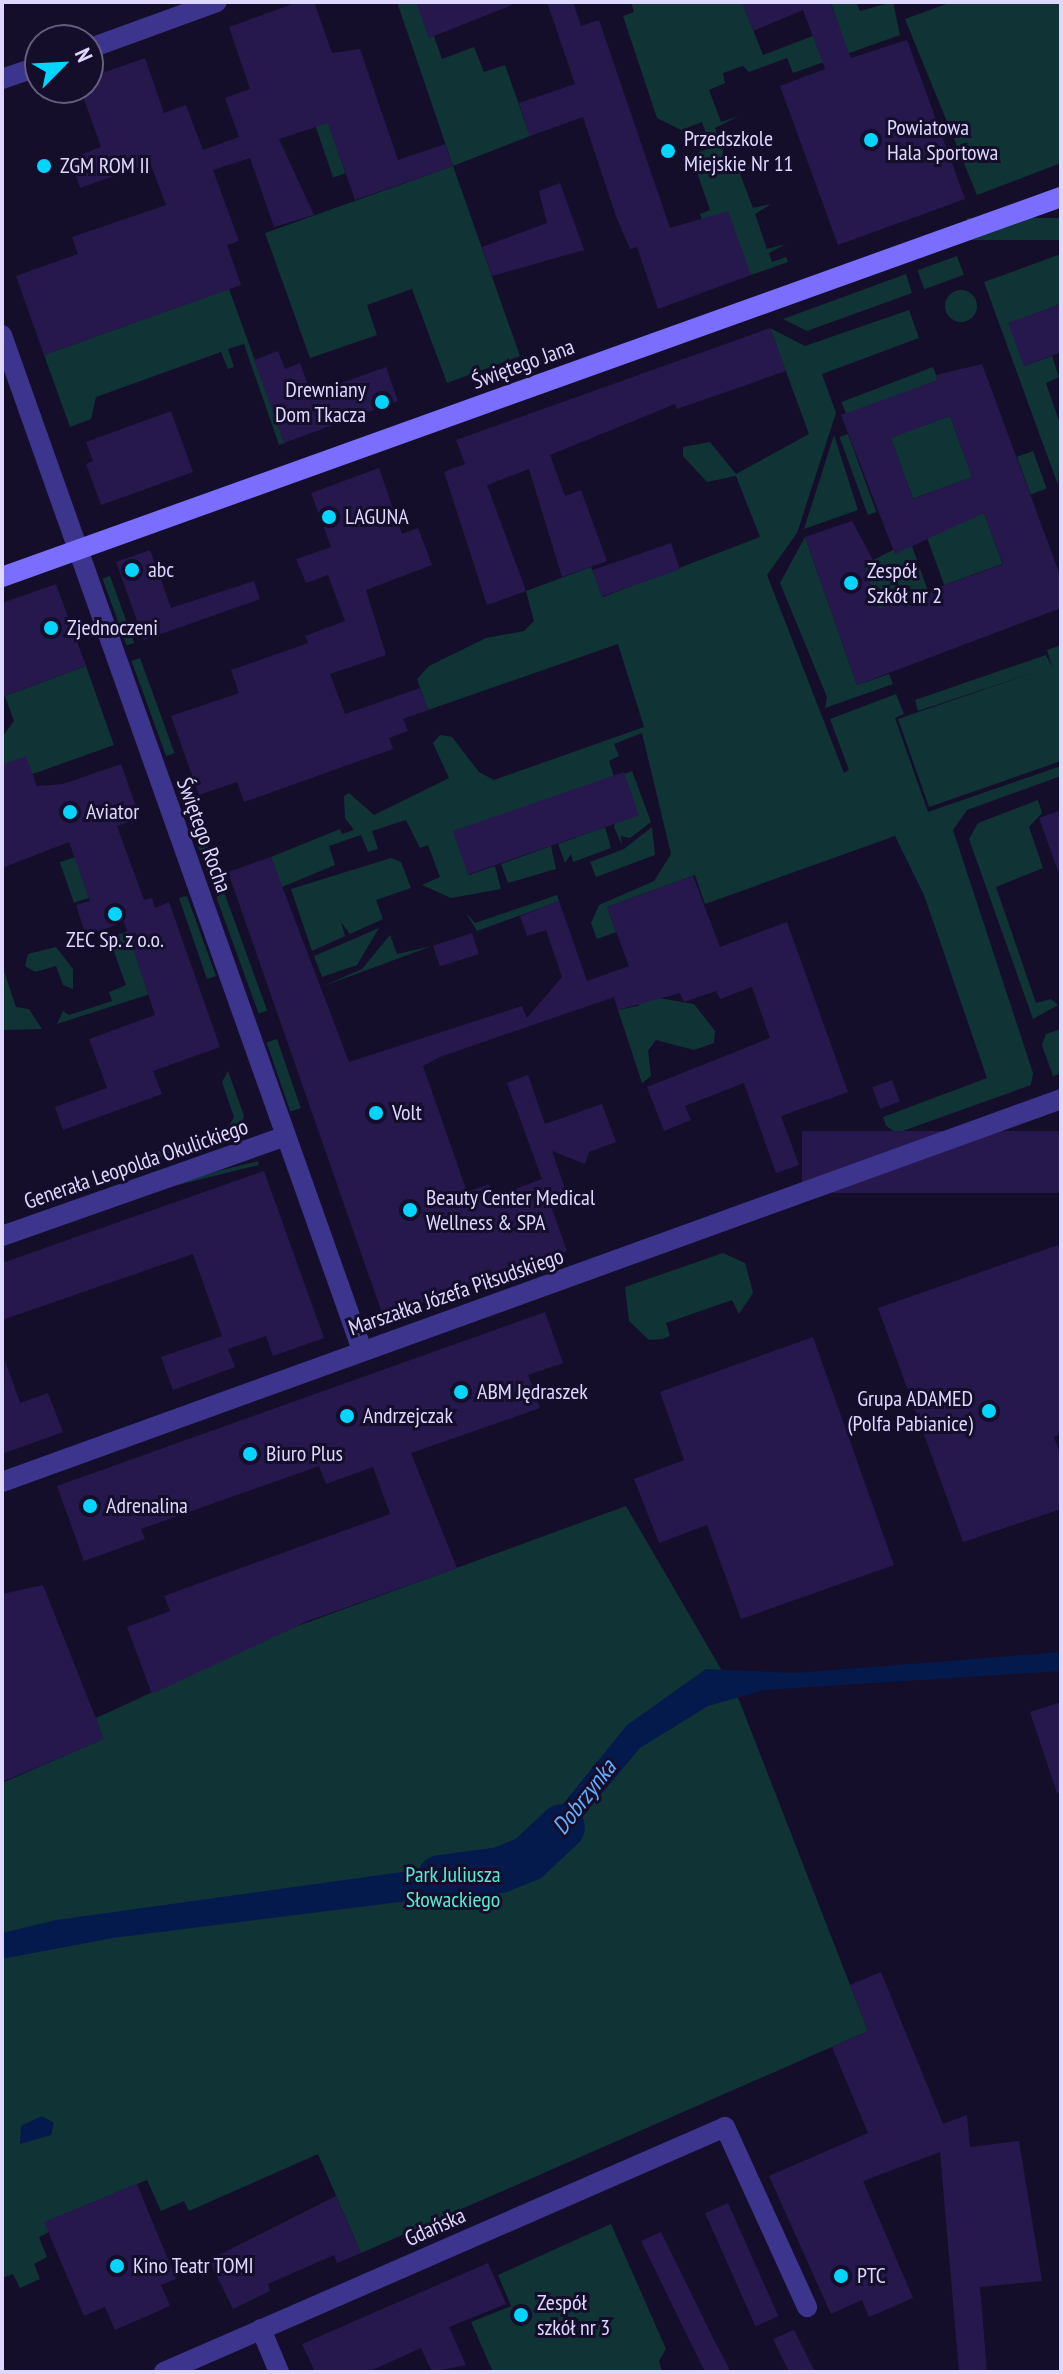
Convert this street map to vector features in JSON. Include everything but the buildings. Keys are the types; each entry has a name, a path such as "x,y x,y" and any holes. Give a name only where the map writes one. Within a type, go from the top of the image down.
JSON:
{"main road":[{"name":"Świętego Jana","path":"2,577 1061,197"}],"street":[{"path":"104,43 217,2"},
{"path":"2,79 24,71"},
{"name":"Świętego Rocha","path":"2,335 362,1350"},
{"name":"Marszałka Józefa Piłsudskiego","path":"2,1482 1061,1099"},
{"name":"Generała Leopolda Okulickiego","path":"2,1236 286,1136"},
{"name":"Gdańska","path":"164,2372 725,2127 807,2307"},
{"path":"261,2329 279,2372"}],"green space":[{"path":"397,2 422,2 442,59 474,47 484,72 505,65 530,136 453,166"},
{"path":"631,2 742,2 763,55 839,26 831,3 856,2 860,11 893,2 900,35 793,73 787,58 749,72 743,66 723,73 725,83 709,90 721,122 739,116 715,128 730,171 757,164 740,174 753,208 771,204 755,214 767,249 786,244 769,253 772,262 786,257 788,262 751,275 702,220 700,214 710,210 691,155 711,148 702,122 681,130 657,118 623,16 634,12"},
{"path":"952,2 1061,2 1061,163 977,195 905,19"},
{"path":"323,108 345,173 333,177 311,112"},
{"path":"453,166 520,356 447,383 412,289 367,305 377,335 310,358 265,233"},
{"path":"967,218 1061,218 1061,240 967,240"},
{"path":"1061,254 1061,304 1009,323 1024,366 1052,356 1059,377 1046,383 1061,427 1058,485 984,282"},
{"path":"957,256 964,275 924,289 918,270"},
{"path":"906,274 912,293 807,331 783,319"},
{"path":"229,289 285,443 279,445 244,344 228,349 234,367 228,369 221,352 96,397 91,419 70,427 44,355"},
{"path":"961,290 972,295 977,306 972,317 961,322 950,317 945,306 950,295"},
{"path":"909,310 919,338 822,374 836,413 797,533 767,575 844,773 849,770 830,719 896,694 904,714 895,718 928,812 1061,766 1061,776 967,810 953,830 1033,1073 1031,1085 897,1133 886,1126 883,1117 987,1078 924,895 895,836 705,904 695,875 607,907 616,932 597,939 591,923 599,905 654,881 671,854 642,733 614,744 619,756 609,761 614,776 454,833 469,875 495,866 501,889 451,898 422,885 440,877 428,845 420,848 406,820 372,831 378,849 368,852 361,835 329,846 335,865 282,887 271,857 340,829 342,834 354,830 345,818 344,796 349,793 374,815 449,778 433,743 440,735 452,737 479,772 494,780 644,727 618,644 428,710 417,679 429,666 486,638 524,631 534,621 526,591 591,567 603,597 760,537 736,476 707,482 683,456 683,447 710,442 736,474 809,434 770,328 805,346"},
{"path":"933,367 938,380 847,415 842,402"},
{"path":"950,416 972,477 913,499 891,438"},
{"path":"848,434 876,512 868,515 840,437"},
{"path":"834,435 858,510 804,529"},
{"path":"1033,451 1047,489 1031,494 1017,457"},
{"path":"984,513 1002,564 944,585 926,534"},
{"path":"805,537 857,685 889,674 893,684 825,708 827,697 780,583"},
{"path":"910,541 928,591 907,598 916,620 886,631 864,565"},
{"path":"110,576 134,643 127,645 102,579"},
{"path":"1061,645 1061,761 929,807 898,719 1041,670 918,711 915,700 1046,655 1052,667 1047,650"},
{"path":"140,658 175,753 166,756 132,661"},
{"path":"86,666 114,745 2,785 2,737 14,721 5,696"},
{"path":"632,771 651,822 630,838 621,836 622,845 614,827 624,774"},
{"path":"1038,800 1042,813 1029,827 1043,868 996,887 1036,1003 1051,999 1058,1005 1033,1019 969,839 978,823"},
{"path":"196,815 267,1010 259,1014 188,818"},
{"path":"605,827 611,848 573,862 571,854 565,863 558,844"},
{"path":"652,827 655,855 596,877 590,862 624,849"},
{"path":"551,846 556,869 508,883 501,864"},
{"path":"75,857 89,898 74,903 60,862"},
{"path":"391,858 401,862 411,888 376,900 383,919 350,934 341,922 345,936 312,951 291,889"},
{"path":"557,895 559,901 477,931 466,913 475,923"},
{"path":"187,896 216,976 207,979 179,898"},
{"path":"379,928 357,965 322,977 314,956"},
{"path":"128,931 150,994 57,1024 63,1011 69,1015 112,1001 109,992 126,985 109,938"},
{"path":"390,935 397,954 432,946 321,987 362,969"},
{"path":"56,947 73,969 73,989 63,985 56,966 35,972 25,966 28,954"},
{"path":"2,965 16,1007 29,1009 42,1029 2,1030"},
{"path":"647,996 694,1004 715,1031 714,1043 694,1050 656,1040 648,1051 651,1076 642,1083 618,1010 638,1006"},
{"path":"1061,1029 1061,1074 1053,1076 1042,1045 1046,1034"},
{"path":"277,1039 301,1108 290,1112 267,1043"},
{"path":"228,1071 244,1116 239,1129 114,1173 114,1167 229,1126 234,1117 222,1082"},
{"path":"258,1161 259,1165 2,1229 2,1225"},
{"path":"723,1253 745,1263 749,1277 753,1293 739,1314 732,1300 666,1323 670,1336 649,1340 629,1321 625,1287"},
{"name":"Park Juliusza Słowackiego","path":"626,1506 739,1700 868,2031 361,2253 318,2154 189,2211 184,2201 161,2211 147,2180 45,2222 49,2232 39,2237 47,2257 34,2264 40,2279 20,2288 13,2274 2,2278 2,1783 103,1739 96,1718 295,1627"},
{"path":"611,2224 666,2349 659,2361 662,2372 493,2372 471,2322 511,2306 498,2275"}],"water":[{"path":"1061,1652 1061,1671 764,1690 708,1706 640,1748 542,1865 521,1880 508,1851 555,1814 627,1725 706,1669 795,1673"},
{"path":"496,1859 508,1885 472,1893 113,1938 2,1959 2,1933 56,1920"},
{"path":"42,2116 54,2123 51,2135 20,2144 21,2126"}],"waterway":[{"name":"Dobrzynka","path":"440,1878 500,1870 529,1858 562,1827"}],"place":[{"name":"Powiatowa Hala Sportowa","path":"871,140"},
{"name":"Przedszkole Miejskie Nr 11","path":"668,151"},
{"name":"ZGM ROM II","path":"44,166"},
{"name":"Drewniany Dom Tkacza","path":"382,402"},
{"name":"LAGUNA","path":"329,517"},
{"name":"abc","path":"132,570"},
{"name":"Zespół Szkół nr 2","path":"851,583"},
{"name":"Zjednoczeni","path":"51,628"},
{"name":"Aviator","path":"70,812"},
{"name":"ZEC Sp. z o.o.","path":"115,914"},
{"name":"Volt","path":"376,1113"},
{"name":"Beauty Center Medical Wellness & SPA","path":"410,1210"},
{"name":"ABM Jędraszek","path":"461,1392"},
{"name":"Grupa ADAMED (Polfa Pabianice)","path":"989,1411"},
{"name":"Andrzejczak","path":"347,1416"},
{"name":"Biuro Plus","path":"250,1454"},
{"name":"Adrenalina","path":"90,1506"},
{"name":"Kino Teatr TOMI","path":"117,2266"},
{"name":"PTC","path":"841,2276"},
{"name":"Zespół szkół nr 3","path":"521,2315"}]}
